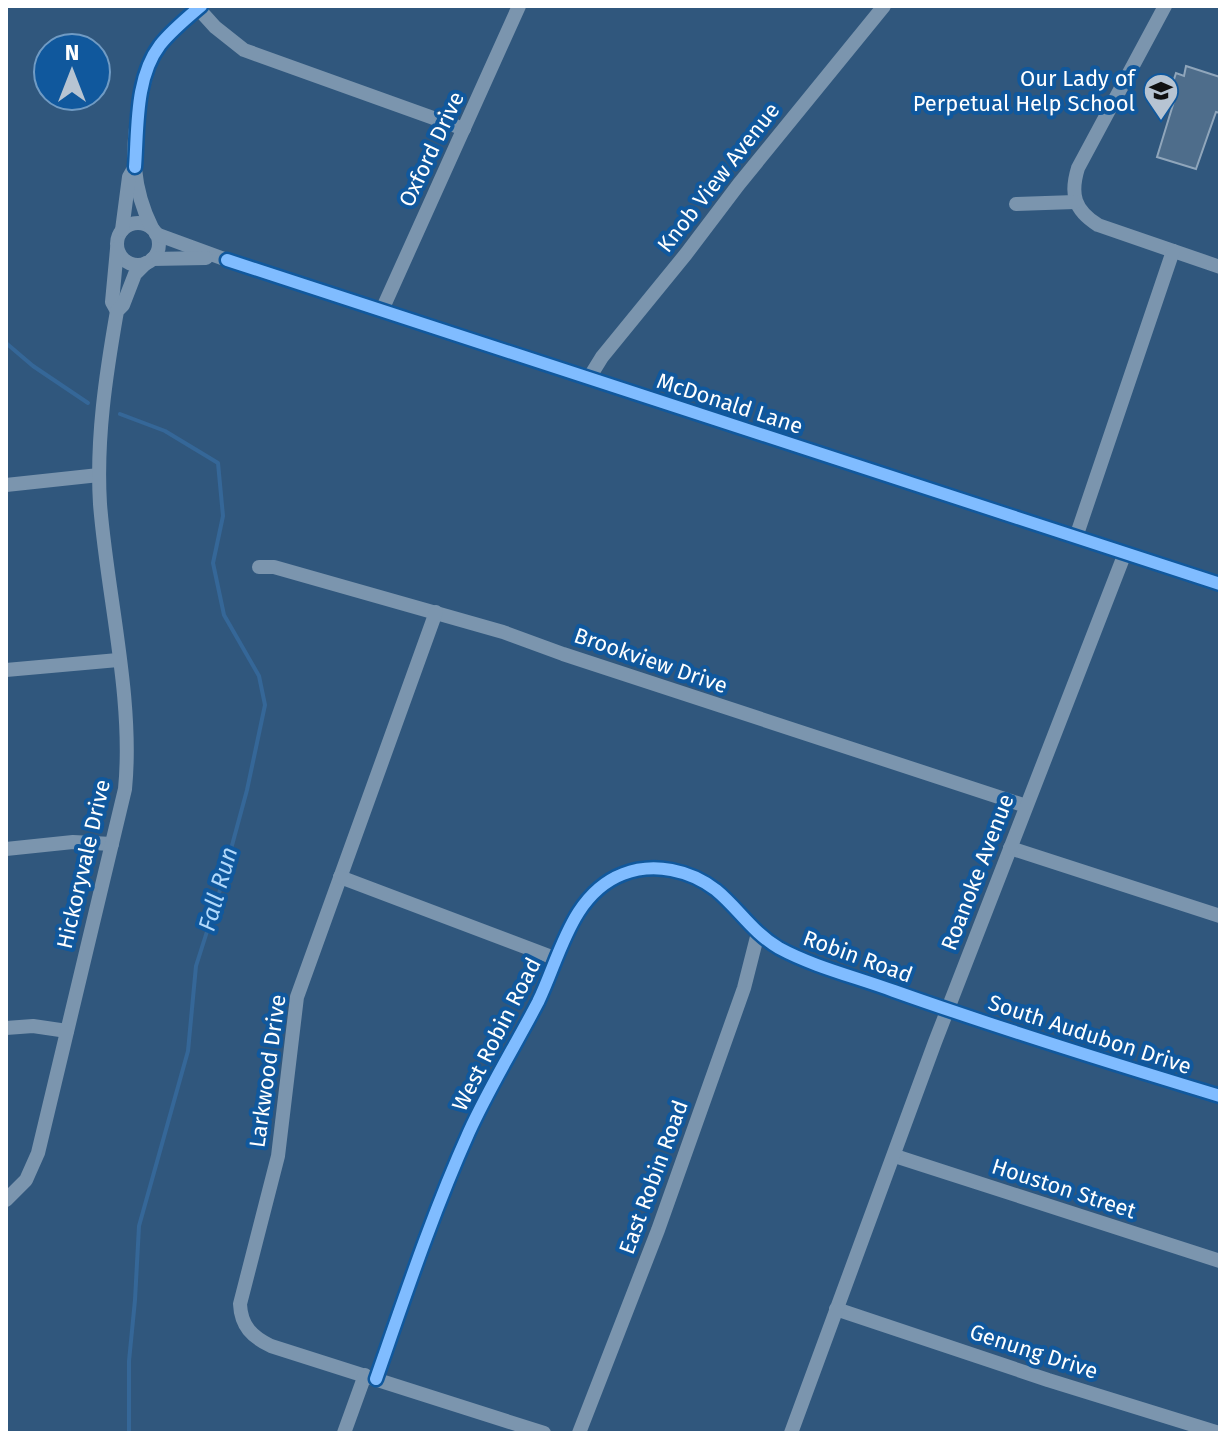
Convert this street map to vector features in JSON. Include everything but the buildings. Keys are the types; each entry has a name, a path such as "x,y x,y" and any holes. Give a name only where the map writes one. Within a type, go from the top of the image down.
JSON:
{"street":[{"name":"Oxford Drive","path":"382,310 519,6"},
{"name":"Knob View Avenue","path":"589,378 602,357 732,193 884,6"},
{"path":"1165,6 1078,168 1074,181 1075,202 1086,217 1098,225 1220,267"},
{"path":"135,167 129,177 122,230 117,242 112,302 117,311 123,305 130,282 159,247 143,207 135,167 140,96 146,73 160,45 198,7 215,27 244,50 464,129"},
{"path":"1016,204 1075,202"},
{"path":"122,230 140,223 154,231"},
{"name":"McDonald Lane","path":"154,231 227,260 1220,584"},
{"path":"117,249 125,261 132,264 149,261"},
{"path":"1076,537 1173,251"},
{"name":"McDonald Lane","path":"149,261 190,257 227,260"},
{"name":"Hickoryvale Drive","path":"6,1200 18,1190 33,1168 127,773 99,475 100,422 117,311"},
{"path":"6,485 99,475"},
{"name":"Roanoke Avenue","path":"791,1433 948,1010 1125,553"},
{"name":"Brookview Drive","path":"259,567 274,567 503,632 1026,806"},
{"name":"Larkwood Drive","path":"370,1377 271,1346 251,1333 240,1315 240,1304 278,1156 293,1014 436,612"},
{"path":"6,670 118,660"},
{"path":"6,849 73,842 112,844"},
{"path":"1010,848 1220,916"},
{"name":"West Robin Road","path":"344,1433 370,1377 469,1132 530,1017 586,901 609,880 641,869 674,870 716,890 758,933"},
{"path":"340,877 557,959"},
{"name":"Robin Road","path":"758,933 792,954 948,1010"},
{"name":"East Robin Road","path":"579,1433 658,1230 739,1002 758,933"},
{"name":"South Audubon Drive","path":"948,1010 1220,1096"},
{"path":"6,1028 33,1026 67,1031"},
{"name":"Houston Street","path":"895,1156 1220,1261"},
{"name":"Genung Drive","path":"836,1309 1219,1433"},
{"path":"370,1377 544,1433"}],"waterway":[{"name":"Fall Run","path":"6,343 33,366 88,403"},
{"name":"Fall Run","path":"120,414 165,431 218,463 223,516 213,563 224,615 259,676 265,705 247,790 196,966 188,1051 139,1226 129,1361 129,1433"}],"cycle path":[{"path":"135,167 139,103 146,72 160,45 201,6"},
{"path":"227,260 1220,584"},
{"path":"376,1379 431,1223 477,1116 538,1002 579,911 605,883 623,874 659,869 695,877 716,890 770,942 806,961 1015,1032 1220,1096"}],"place":[{"name":"Our Lady of Perpetual Help School","path":"1161,122"}]}
